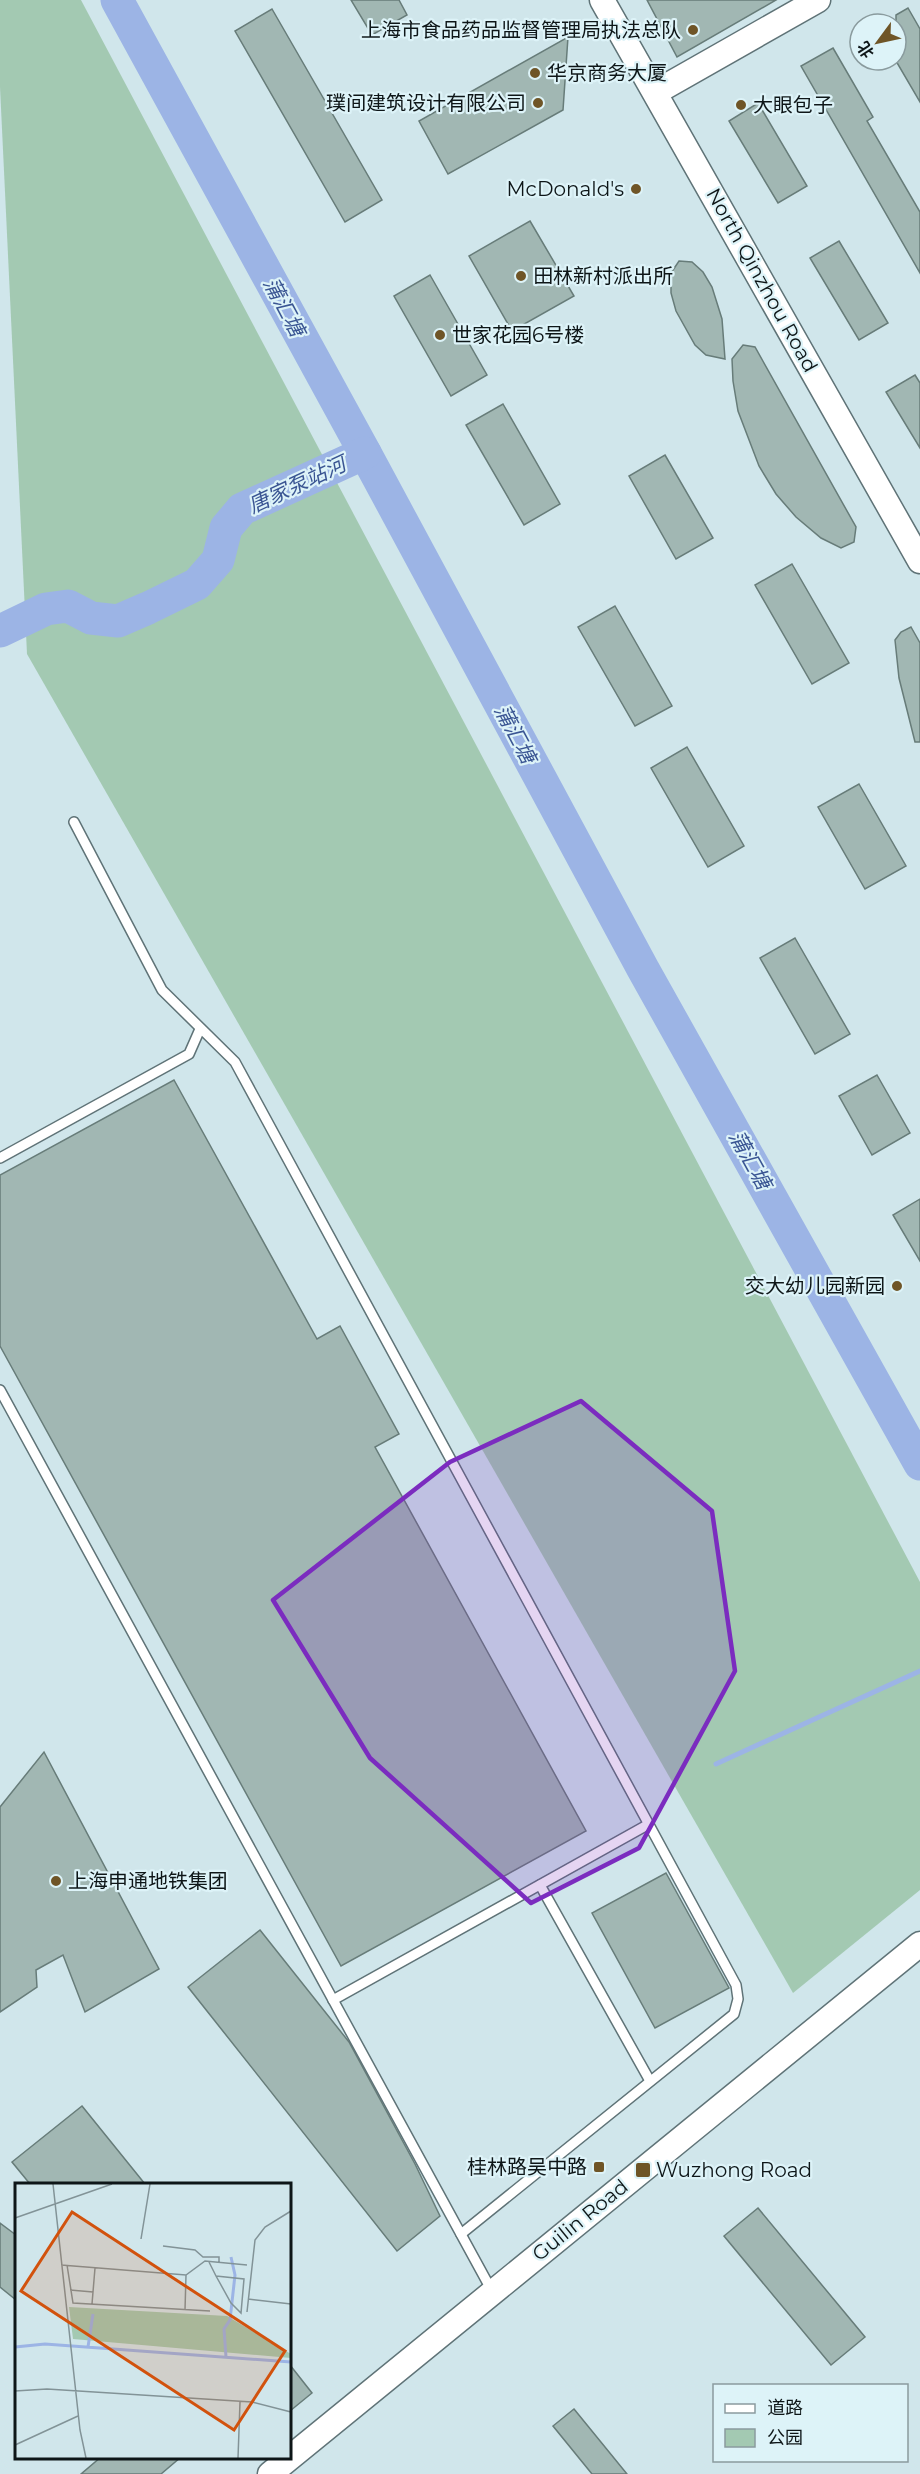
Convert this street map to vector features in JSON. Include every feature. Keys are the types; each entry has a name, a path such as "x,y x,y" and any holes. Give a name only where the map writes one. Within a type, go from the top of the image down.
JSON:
{"main road":[{"name":"North Qinzhou Road","path":"603,0 920,561"},
{"path":"656,92 818,0"},
{"name":"Guilin Road","path":"291,2457 920,1944"},
{"name":"Guilin Road","path":"270,2474 288,2459"}],"lane":[{"path":"74,822 162,990 235,1062 736,1985 738,1999 734,2014 461,2234"},
{"path":"0,1158 189,1054 200,1029"},
{"path":"0,1390 492,2291"},
{"path":"333,2000 649,1824"},
{"path":"540,1885 650,2081"}],"highlighted area":[{"path":"581,1401 712,1511 735,1671 639,1848 531,1903 370,1758 273,1600 450,1462"}],"green space":[{"path":"0,0 81,0 920,1582 920,1890 793,1993 27,654 0,87"}],"building":[{"path":"351,0 399,0 407,15 372,35"},
{"name":"上海市食品药品监督管理局执法总队","path":"647,0 776,0 677,57"},
{"path":"908,8 920,29 920,102 902,72 908,72 908,12 901,12"},
{"path":"272,9 382,200 345,222 235,31"},
{"name":"华京商务大厦","path":"568,37 563,110 448,174 419,121"},
{"path":"833,48 873,117 867,121 920,212 920,273 801,66"},
{"path":"758,103 807,186 778,203 729,121"},
{"name":"田林新村派出所","path":"530,221 574,296 512,331 469,256"},
{"path":"839,241 888,323 859,340 810,258"},
{"path":"679,261 692,262 703,272 712,287 722,319 725,359 706,355 695,345 676,311 671,293 671,273"},
{"name":"世家花园6号楼","path":"430,275 487,375 451,396 394,296"},
{"path":"743,345 755,347 856,527 854,542 841,548 821,538 796,517 776,494 759,466 738,411 733,381 732,359"},
{"path":"915,375 920,383 920,448 886,392"},
{"path":"503,404 560,504 524,525 466,425"},
{"path":"665,455 713,538 676,559 629,476"},
{"path":"792,564 849,663 812,684 755,585"},
{"path":"615,606 672,706 635,726 578,627"},
{"path":"911,627 920,643 920,742 915,742 899,678 895,640 901,632"},
{"path":"687,747 744,846 708,867 651,768"},
{"path":"859,784 906,866 865,889 818,807"},
{"path":"795,938 850,1034 815,1054 760,958"},
{"path":"877,1075 910,1133 872,1155 839,1096"},
{"path":"174,1080 317,1339 340,1326 399,1434 375,1447 586,1831 341,1966 0,1346 0,1175"},
{"path":"920,1199 920,1261 893,1215"},
{"name":"上海申通地铁集团","path":"44,1752 159,1969 85,2012 63,1955 36,1970 37,1987 0,2012 0,1807"},
{"path":"666,1873 729,1988 655,2028 592,1913"},
{"path":"260,1930 349,2042 415,2164 440,2216 397,2251 188,1987"},
{"path":"82,2106 144,2183 29,2183 12,2162"},
{"path":"758,2208 865,2337 831,2365 724,2236"},
{"path":"0,2223 15,2234 15,2299 0,2287"},
{"path":"291,2366 312,2393 291,2410"},
{"path":"574,2409 627,2474 592,2474 553,2426"},
{"path":"99,2459 179,2459 161,2474 81,2474"}],"waterway":[{"name":"蒲汇塘","path":"117,0 365,453 643,969 920,1464"},
{"name":"唐家泵站河","path":"0,631 46,609 68,606 91,618 118,621 148,608 197,584 218,560 226,528 242,509 365,453"},
{"path":"716,1764 920,1671"}],"place":[{"name":"上海市食品药品监督管理局执法总队","path":"693,30"},
{"name":"华京商务大厦","path":"535,73"},
{"name":"璞间建筑设计有限公司","path":"538,103"},
{"name":"大眼包子","path":"741,105"},
{"name":"McDonald's","path":"636,189"},
{"name":"田林新村派出所","path":"521,276"},
{"name":"世家花园6号楼","path":"440,335"},
{"name":"交大幼儿园新园","path":"897,1286"},
{"name":"上海申通地铁集团","path":"56,1881"},
{"name":"桂林路吴中路","path":"599,2167"},
{"name":"Wuzhong Road","path":"643,2170"}]}
